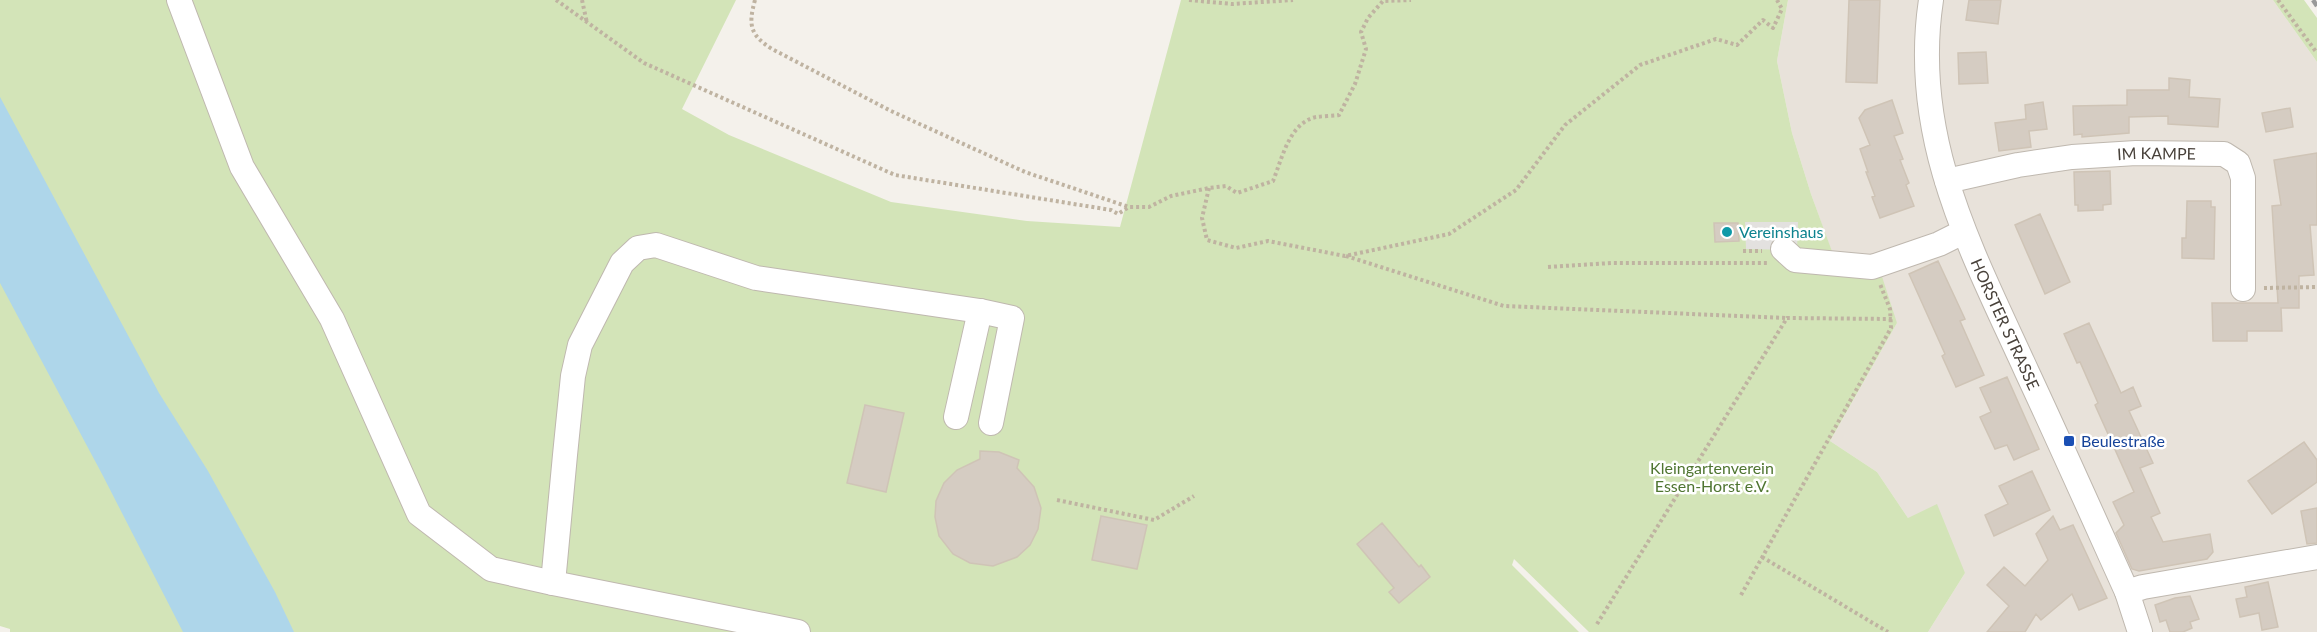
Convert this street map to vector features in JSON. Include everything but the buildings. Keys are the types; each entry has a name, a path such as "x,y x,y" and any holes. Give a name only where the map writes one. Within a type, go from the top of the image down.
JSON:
{"street":[{"path":"179,0 242,167 332,319 419,514 491,569 798,632"},
{"name":"HORSTER STRASSE","path":"1931,0 1926,29 1926,75 1931,124 1963,232 2127,592 2140,632"},
{"name":"IM KAMPE","path":"1947,181 2018,165 2072,157 2136,153 2224,154 2238,163 2243,178 2243,289"},
{"path":"1789,255 1872,267 1939,244 1963,232"},
{"path":"553,583 573,376 580,345 622,263 638,248 656,244 756,278 980,311 1012,318 991,423"},
{"path":"956,417 980,311"},
{"path":"2127,592 2143,587 2317,557"}],"path":[{"path":"556,0 644,63 895,175 1111,210 1118,214 1129,207"},
{"path":"582,0 587,24"},
{"path":"755,0 752,29 758,40 772,49 891,111 1025,172 1129,207 1149,207 1171,196 1209,188 1226,186 1237,193 1273,181 1292,134 1301,124 1314,118 1339,115 1355,84 1366,49 1361,32 1368,18 1383,1 1411,0"},
{"path":"1189,0 1232,4 1293,0"},
{"path":"1345,256 1449,234 1516,190 1565,125 1640,65 1716,39 1737,45 1763,20 1773,28 1782,9 1777,0"},
{"path":"2278,0 2317,53"},
{"path":"1209,188 1202,218 1207,240 1236,248 1268,241 1345,256 1504,306 1787,318 1892,319"},
{"path":"1548,267 1611,263 1781,263 1789,255"},
{"path":"1741,595 1891,328 1892,319 1872,267"},
{"path":"2243,289 2317,287"},
{"path":"1597,624 1787,318"},
{"path":"1057,500 1154,520 1194,496"},
{"path":"1762,557 1888,632"}],"shaded area":[{"path":"1788,0 1929,0 1929,124 2139,632 1928,632 1965,573 1908,518 1877,472 1830,441 1897,323 1833,255 1811,194 1792,133 1777,61"},
{"path":"1937,0 2273,0 2317,62 2317,632 2142,632 1969,237 1936,128"},
{"path":"1745,222 1798,222 1797,250 1746,249"}],"green space":[{"name":"Kleingartenverein Essen-Horst e.V.","path":"0,0 736,0 682,109 729,135 891,202 1027,221 1120,227 1181,0 1788,0 1777,61 1792,133 1811,194 1833,254 1876,258 1897,323 1830,441 1877,472 1908,518 1937,504 1965,573 1928,632 1589,632 1514,559 1512,565 1579,632 10,632 10,629 0,626"},
{"path":"2273,0 2304,0 2317,18 2317,62"}],"water":[{"path":"0,97 159,393 208,471 275,592 294,632 183,632 0,283"}],"railway":[{"path":"2313,0 2317,6"}],"place":[{"name":"Vereinshaus","path":"1727,232"},
{"name":"Beulestraße","path":"2069,441"}]}
